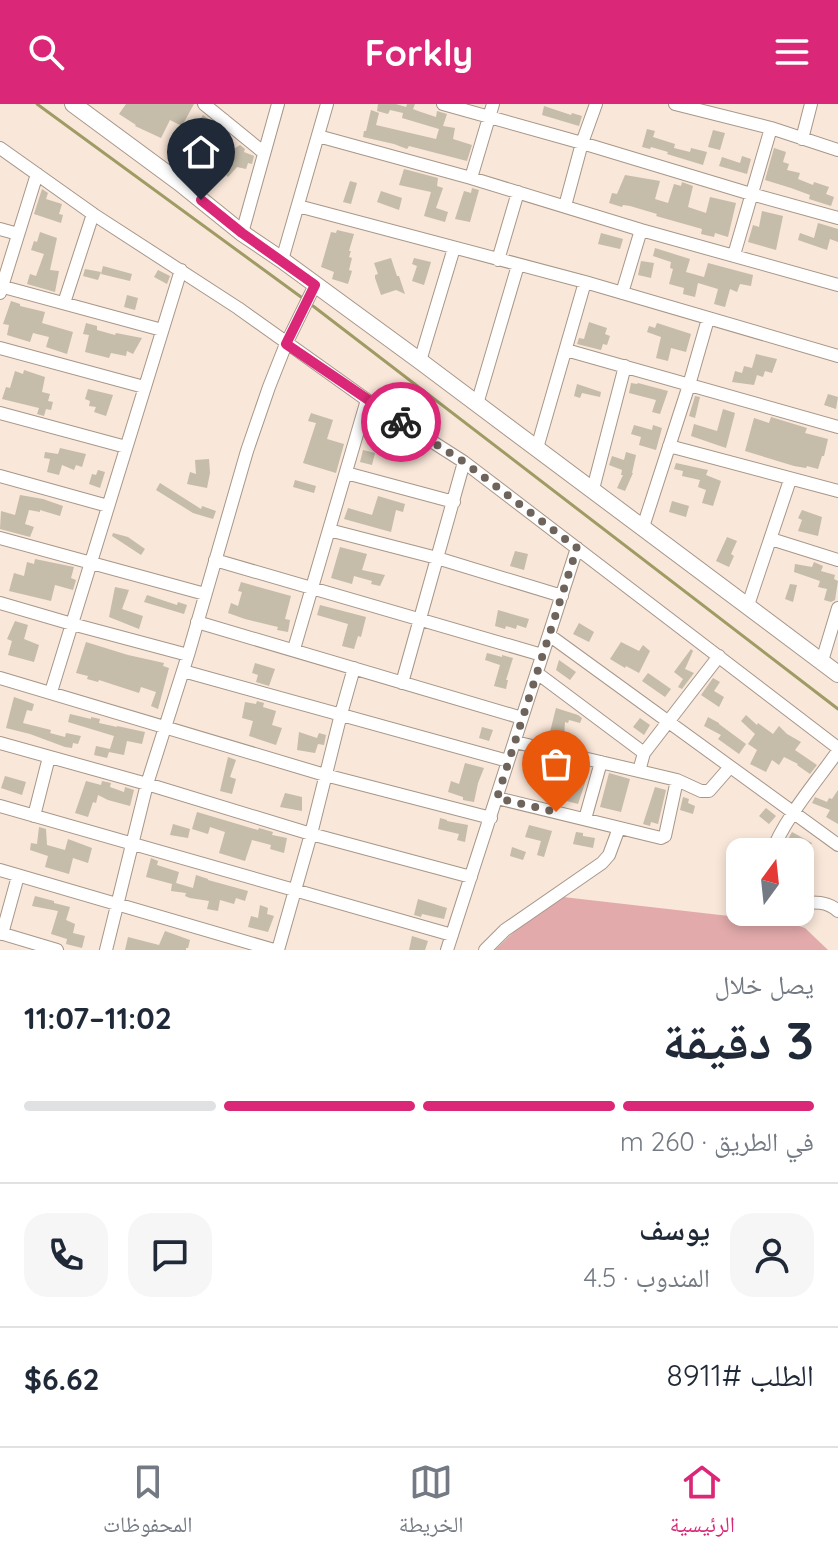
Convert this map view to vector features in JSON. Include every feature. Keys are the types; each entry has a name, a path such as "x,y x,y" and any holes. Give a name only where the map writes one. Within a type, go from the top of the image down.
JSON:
{"main road":[{"path":"73,104 94,110 242,233 593,489 838,674"}],"street":[{"path":"204,104 263,152"},
{"path":"242,233 278,104"},
{"path":"282,260 327,104"},
{"path":"443,104 491,110 582,143 838,218"},
{"path":"565,206 596,104"},
{"path":"675,104 771,128 838,150"},
{"path":"802,139 811,104"},
{"path":"471,178 491,110"},
{"path":"180,183 224,120"},
{"path":"734,255 771,128"},
{"path":"318,136 838,285"},
{"path":"0,148 367,400 464,462 838,750 780,838"},
{"path":"37,174 1,289 162,330"},
{"path":"498,260 518,192"},
{"path":"298,206 585,282 838,356"},
{"path":"64,303 93,214"},
{"path":"0,229 18,234"},
{"path":"622,293 641,230"},
{"path":"420,361 454,248"},
{"path":"477,404 518,265"},
{"path":"51,692 181,270"},
{"path":"537,448 585,282"},
{"path":"106,950 147,784 247,451 286,344 315,285"},
{"path":"643,527 708,319"},
{"path":"0,348 144,387"},
{"path":"566,350 838,427"},
{"path":"593,489 625,366"},
{"path":"294,649 367,400"},
{"path":"0,413 126,447"},
{"path":"669,446 838,491"},
{"path":"402,683 464,462"},
{"path":"346,473 454,502"},
{"path":"0,476 108,506"},
{"path":"748,605 790,480"},
{"path":"329,530 437,558 562,596"},
{"path":"0,538 205,594"},
{"path":"771,539 838,560"},
{"path":"447,950 577,548"},
{"path":"215,560 542,655"},
{"path":"0,603 188,655"},
{"path":"822,661 838,608"},
{"path":"197,622 522,718"},
{"path":"549,635 838,845"},
{"path":"639,771 644,753 719,656"},
{"path":"0,870 276,950 311,834 354,668"},
{"path":"183,671 508,761"},
{"path":"537,673 644,753"},
{"path":"0,678 325,775 491,818"},
{"path":"515,742 677,780 706,792 730,767"},
{"path":"0,743 311,834 471,877"},
{"path":"34,816 49,757"},
{"path":"585,819 601,762"},
{"path":"497,798 661,838 677,780"},
{"path":"0,806 452,935"},
{"path":"485,950 505,930 602,863 609,855 619,828"},
{"path":"18,876 1,934 57,950"},
{"path":"814,903 825,903 838,911"}],"shaded area":[{"path":"563,897 726,916 726,926 799,926 828,950 495,950 523,923"}],"building":[{"path":"126,104 194,104 182,126 170,120 161,138 135,126 119,114"},
{"path":"378,104 406,107 407,104 415,104 413,109 436,117 437,111 447,114 443,126 455,128 453,139 472,145 467,161 363,137 371,110 379,113 376,125 436,139 439,129 402,118 403,113 377,111"},
{"path":"544,106 582,116 579,126 542,115"},
{"path":"203,115 212,122 201,138 192,132"},
{"path":"647,129 655,131 653,137 675,144 674,148 707,152 703,165 668,152 642,147"},
{"path":"713,130 725,133 720,150 708,147"},
{"path":"229,144 235,148 240,145 244,152 254,156 252,164 248,163 246,169 237,167 221,180 215,177 228,161 222,156"},
{"path":"774,148 786,152 783,162 789,164 787,170 800,173 798,179 829,187 826,194 834,197 831,206 809,199 810,195 765,180"},
{"path":"742,156 751,159 747,174 719,166 722,157 740,163"},
{"path":"404,169 438,178 437,186 443,188 436,208 448,212 445,222 424,216 431,192 399,185"},
{"path":"625,175 660,181 655,199 668,203 674,184 681,186 682,182 693,186 688,207 706,213 710,197 736,203 728,237 715,233 714,237 701,234 702,229 630,206 609,203 612,193 617,194"},
{"path":"350,181 357,183 351,204 343,202"},
{"path":"472,188 479,190 470,222 455,219 464,191 471,193"},
{"path":"42,189 48,193 46,199 62,204 59,214 63,215 61,223 34,214"},
{"path":"381,191 402,198 399,210 377,202"},
{"path":"762,211 783,216 776,250 748,242 753,225 759,227"},
{"path":"818,223 838,229 838,242 830,239 827,250 798,240 800,233 814,238"},
{"path":"337,230 354,234 349,251 352,258 349,270 352,271 348,284 332,279 334,272 321,267 331,232 336,233"},
{"path":"40,232 57,238 50,270 59,271 55,292 27,284 30,274 36,276 44,254 31,250"},
{"path":"601,233 623,239 620,249 598,244"},
{"path":"655,248 690,259 686,272 704,277 708,263 753,275 751,286 740,284 737,292 730,289 725,307 714,304 718,289 698,283 695,297 683,294 684,288 669,284 673,269 670,268 671,262 653,256"},
{"path":"391,258 405,294 396,290 381,295 374,263"},
{"path":"414,258 431,262 424,285 412,281 417,266 412,264"},
{"path":"641,261 654,263 651,278 638,275"},
{"path":"103,266 132,274 130,281 101,274"},
{"path":"85,269 101,272 98,280 83,276"},
{"path":"158,270 170,276 167,284 154,277"},
{"path":"127,295 138,298 135,310 124,307"},
{"path":"11,301 45,312 42,323 73,332 67,354 46,347 49,337 33,333 30,342 7,335 9,325 3,324"},
{"path":"589,322 607,328 605,334 610,336 601,350 577,344 579,338 584,339"},
{"path":"86,323 115,335 142,338 133,354 127,351 126,356 111,353 109,358 85,352 89,335 83,334"},
{"path":"657,323 691,334 686,352 671,348 668,361 656,358 661,337 647,332 649,326 655,328"},
{"path":"756,354 777,359 772,373 765,371 763,377 757,375 754,385 732,382 735,371 742,373 744,366 752,368"},
{"path":"24,370 45,377 42,392 50,394 48,401 53,402 51,410 46,409 44,416 37,414 39,408 2,399 6,387 10,388 15,371 23,374"},
{"path":"631,383 668,391 660,414 652,412 656,400 629,393"},
{"path":"577,384 601,392 600,397 582,393 580,398 574,396"},
{"path":"88,389 113,395 106,416 94,412 96,407 89,406 90,401 85,399"},
{"path":"828,394 838,397 836,409 824,405"},
{"path":"695,396 700,397 695,418 689,416"},
{"path":"723,409 735,413 726,448 691,436 694,424 717,431"},
{"path":"311,413 333,420 327,439 344,444 336,473 303,463 316,423 308,421"},
{"path":"771,417 807,428 805,433 828,439 818,469 794,466 745,451 754,418 769,423"},
{"path":"634,425 652,430 653,425 662,428 656,450 639,445 641,437 631,434"},
{"path":"60,448 86,454 82,467 76,465 74,470 62,465 59,475 47,472 50,459 44,458 45,452 58,454"},
{"path":"363,450 375,453 372,465 360,462"},
{"path":"626,452 636,455 625,491 617,488 622,470 609,465 612,456 624,460"},
{"path":"209,459 207,488 187,484 190,472 196,474 195,460"},
{"path":"676,463 708,470 706,475 721,481 713,506 702,503 706,490 698,487 700,480 682,476 683,471 674,469"},
{"path":"98,470 105,472 100,488 89,484 92,474 96,475"},
{"path":"295,480 316,486 314,493 293,487"},
{"path":"160,483 201,509 202,506 216,511 213,519 193,513 156,490"},
{"path":"20,495 63,506 60,516 29,510 25,524 34,527 30,537 0,529 1,511 15,515"},
{"path":"378,496 405,504 403,512 396,510 391,532 344,519 348,508 372,515"},
{"path":"672,501 689,506 686,517 669,512"},
{"path":"802,510 822,517 818,536 798,531 802,520 798,518"},
{"path":"113,533 128,537 145,549 141,555 112,536"},
{"path":"727,537 737,541 729,567 716,561"},
{"path":"340,547 367,554 362,570 385,575 380,586 354,576 352,584 331,578"},
{"path":"515,551 528,554 524,570 510,566"},
{"path":"35,559 74,567 71,578 76,580 73,590 55,585 51,601 9,591 14,573 24,576 27,562 34,564"},
{"path":"814,562 823,566 821,571 835,575 834,579 838,581 835,600 831,602 824,600 827,589 818,587 820,581 794,572 795,564 812,567"},
{"path":"241,582 291,596 285,619 290,620 288,632 228,613 231,603 238,606"},
{"path":"790,584 797,585 793,602 785,599"},
{"path":"115,587 129,590 122,609 143,616 139,629 109,617"},
{"path":"147,595 177,605 178,602 187,605 184,614 144,602"},
{"path":"320,605 366,617 354,649 342,646 348,624 317,615"},
{"path":"498,610 529,619 526,628 517,625 516,629 495,626"},
{"path":"15,621 28,625 24,639 39,645 34,662 8,655 12,641 7,639"},
{"path":"579,623 594,632 589,642 573,634"},
{"path":"86,642 164,663 163,666 169,668 158,709 151,706 156,692 141,687 139,693 76,673"},
{"path":"621,642 639,651 643,645 650,651 639,673 610,659"},
{"path":"691,649 693,651 685,669 694,673 682,689 678,687 683,679 674,672"},
{"path":"487,653 513,658 506,689 494,686 500,665 485,660"},
{"path":"559,660 576,672 570,680 556,670"},
{"path":"255,663 275,669 269,686 256,682 258,675 252,673"},
{"path":"648,673 671,689 665,697 642,681"},
{"path":"713,678 720,682 714,691 724,697 719,707 701,695"},
{"path":"14,697 34,704 32,711 27,710 23,723 65,737 66,733 81,736 78,744 73,743 72,748 65,747 6,728"},
{"path":"257,701 264,703 263,707 276,711 272,725 282,728 276,745 249,736 253,721 242,718 245,702 256,704"},
{"path":"556,708 582,718 580,723 565,722 564,738 549,736"},
{"path":"70,714 145,732 142,744 127,741 124,755 109,752 114,736 68,722"},
{"path":"746,715 773,734 779,726 801,742 795,750 817,765 810,774 784,757 779,765 772,760 766,772 750,764 757,750 748,744 755,734 741,721"},
{"path":"708,717 746,744 739,754 718,739 721,735 704,726"},
{"path":"640,718 650,725 644,735 633,727"},
{"path":"482,727 493,730 489,741 479,738"},
{"path":"299,732 317,738 319,733 326,735 324,745 318,744 315,753 297,750"},
{"path":"96,746 110,749 107,758 94,755"},
{"path":"228,757 236,760 230,777 236,779 232,794 220,791"},
{"path":"539,760 589,771 578,804 555,798 558,785 553,784 555,774 537,769"},
{"path":"465,763 484,768 474,802 448,792 451,781 459,784"},
{"path":"609,773 630,779 621,812 600,807"},
{"path":"5,776 26,782 22,795 1,788"},
{"path":"86,781 101,785 102,781 111,783 110,787 124,792 125,787 134,790 130,806 98,795 88,817 75,813"},
{"path":"655,787 666,790 658,824 651,822 650,826 643,824"},
{"path":"838,790 838,824 826,817 830,810 812,803 815,797 827,802"},
{"path":"285,793 302,797 302,811 280,807"},
{"path":"683,797 695,806 693,814 680,810"},
{"path":"766,808 776,816 769,824 759,816"},
{"path":"197,812 287,838 284,853 270,849 271,845 252,840 245,861 219,853 225,832 210,827 208,834 192,829"},
{"path":"440,818 468,825 465,842 457,840 459,834 438,829"},
{"path":"173,824 190,829 188,838 170,835"},
{"path":"529,825 552,831 544,857 537,855 541,841 525,837"},
{"path":"39,827 46,829 47,845 65,850 68,839 92,848 88,863 73,858 69,874 45,867 48,856 30,850 31,843 37,844"},
{"path":"576,832 595,838 593,848 573,844"},
{"path":"792,832 803,838 789,838"},
{"path":"512,847 526,852 523,860 510,856"},
{"path":"151,858 158,861 157,865 179,872 176,883 193,888 196,875 248,891 245,901 236,898 234,904 220,900 218,911 207,909 209,901 171,891 172,884 146,877"},
{"path":"35,896 70,907 66,920 75,924 73,933 85,936 82,948 66,944 67,939 51,934 58,911 32,906"},
{"path":"418,899 447,908 444,919 414,915"},
{"path":"260,905 268,908 267,914 274,916 268,932 248,927 251,916 258,918"},
{"path":"165,931 190,940 188,948 125,950 128,937 159,945"},
{"path":"412,936 428,941 425,950 409,950"}],"waterway":[{"path":"37,104 301,297"},
{"path":"313,306 838,709"}],"way so far":[{"path":"401,422 490,480 577,548 497,798 556,812"}],"route":[{"path":"201,200 315,285 286,344 401,422"}]}
